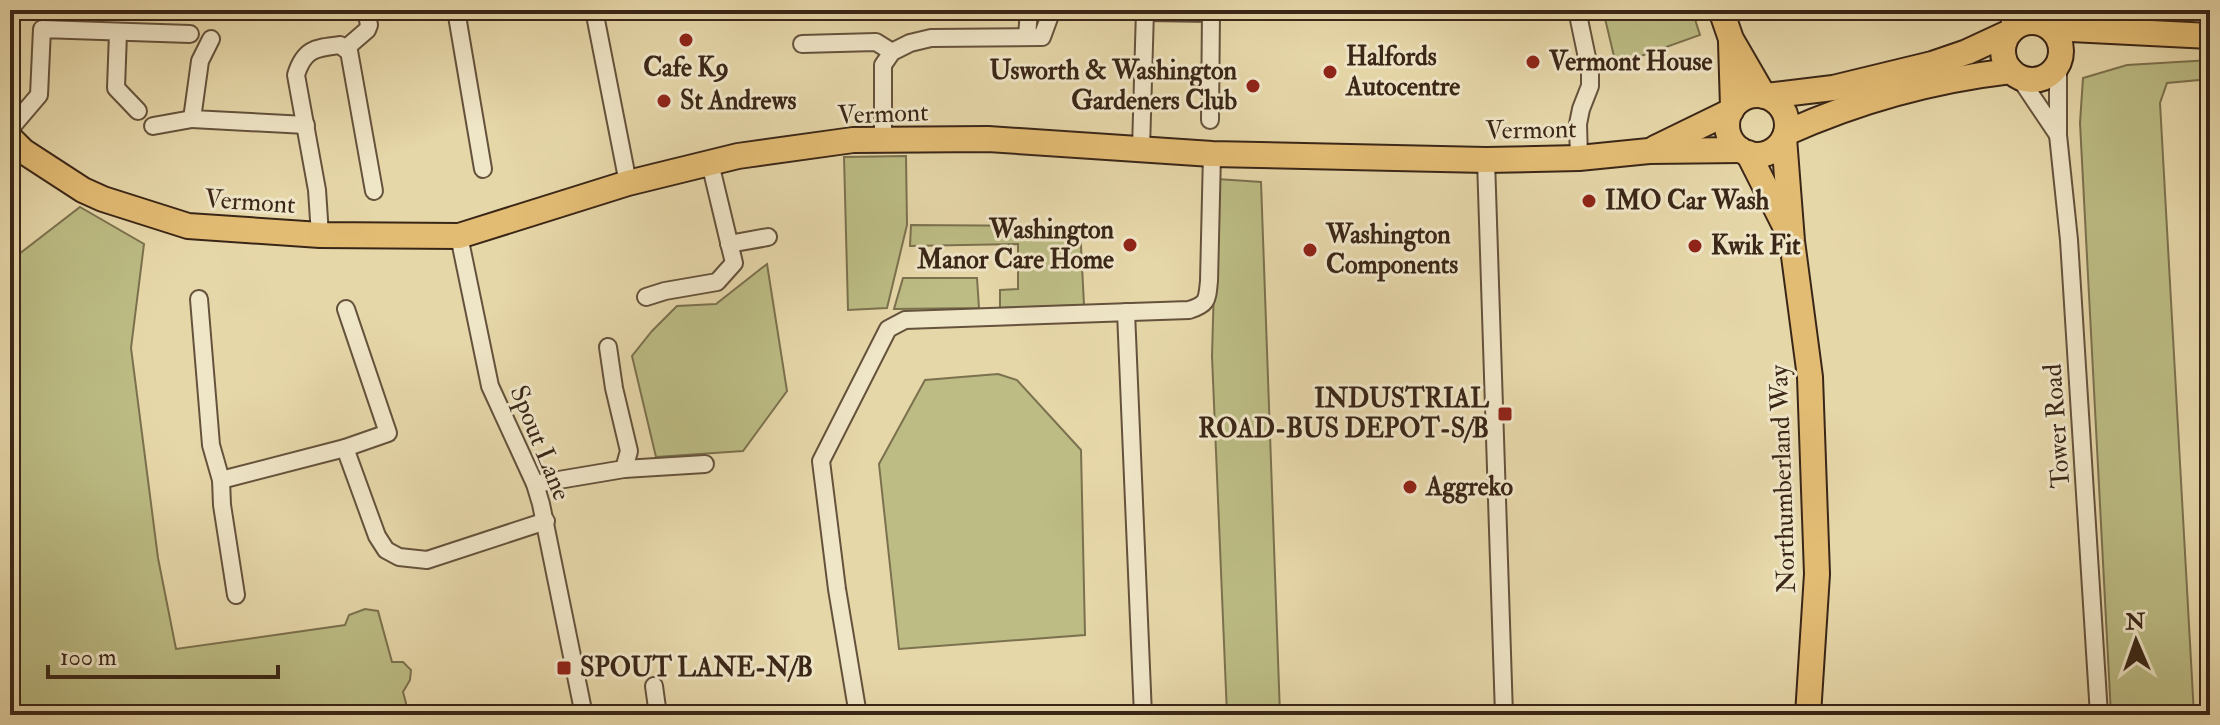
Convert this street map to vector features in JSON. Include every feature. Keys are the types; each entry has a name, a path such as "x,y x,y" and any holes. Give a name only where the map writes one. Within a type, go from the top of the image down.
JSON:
{"main road":[{"path":"1721,10 1731,39 1765,96 1774,100 1785,115 1785,135"},
{"path":"1731,39 1730,136 1744,151 1765,153 1773,150 1785,135 1829,114 1865,102 1959,79 2015,74 2037,80 2053,72 2060,59 2058,35 2045,21"},
{"path":"1732,109 1747,97 1833,88 1932,64 1967,52 2009,24 2045,21 2129,32 2210,36"},
{"path":"2009,24 2002,48 2003,57 2015,74"},
{"path":"2060,59 2129,32"},
{"name":"Vermont","path":"1649,151 1732,109"},
{"name":"Northumberland Way","path":"1785,135 1792,241 1810,377 1817,574 1808,715"},
{"name":"Vermont","path":"10,138 23,151 83,190 188,226 320,235 459,236 628,183 738,156 853,140 988,139 1212,154 1486,160 1579,158 1649,151 1744,151"},
{"name":"Northumberland Way","path":"1744,151 1792,241"}],"street":[{"path":"345,49 367,30 366,10"},
{"path":"456,10 483,169"},
{"path":"594,10 628,183"},
{"path":"1027,37 1029,10"},
{"path":"883,141 883,65 892,52 931,38 1042,37 1052,10"},
{"path":"1577,10 1590,72 1590,86 1578,124 1579,158"},
{"path":"1141,149 1145,11 1211,12 1210,120"},
{"path":"10,129 39,95 42,29 190,34"},
{"path":"118,33 116,88 138,111"},
{"path":"192,119 200,61 211,39"},
{"path":"802,44 876,42 892,52"},
{"path":"320,235 317,190 296,75 300,62 316,48 340,45 349,51 374,191"},
{"name":"Tower Road","path":"2060,59 2058,135 2069,240 2099,715"},
{"name":"Tower Road","path":"2015,74 2058,135"},
{"path":"153,126 192,119 306,125"},
{"path":"858,715 837,589 821,461 888,329 905,320 1189,310 1202,306 1207,299 1212,154"},
{"path":"1486,160 1504,715"},
{"path":"646,297 717,282 734,263 710,163"},
{"name":"Spout Lane","path":"459,236 490,386 535,484 546,521 584,715"},
{"path":"729,244 768,237"},
{"path":"199,299 211,445 221,480 236,595"},
{"path":"221,480 345,448 388,433 346,309"},
{"path":"1126,312 1143,715"},
{"path":"608,347 629,451 624,469"},
{"path":"345,448 377,536 386,550 399,557 427,560 546,521"},
{"path":"535,484 624,469 705,464"},
{"path":"654,686 658,715"}],"green space":[{"path":"1603,10 1692,10 1700,35 1616,65"},
{"path":"2210,60 2210,79 2167,83 2160,103 2194,715 2111,715 2080,123 2083,78 2127,65"},
{"path":"906,156 907,225 887,308 848,310 844,157"},
{"path":"1217,179 1261,182 1280,715 1227,715 1212,356"},
{"path":"80,207 144,244 131,348 158,558 176,649 345,625 349,615 365,609 378,611 392,662 403,662 411,670 410,680 403,692 405,715 10,715 10,261"},
{"path":"911,225 1080,226 1084,305 1000,308 1000,290 1018,289 1018,244 910,246"},
{"path":"767,264 787,391 743,451 656,457 632,356 677,306 716,304"},
{"path":"903,278 977,278 979,308 894,309"},
{"path":"998,374 1017,380 1081,450 1085,635 899,649 879,464 925,380"}],"place":[{"name":"Cafe K9","path":"686,40"},
{"name":"Vermont House","path":"1533,62"},
{"name":"Halfords Autocentre","path":"1330,72"},
{"name":"Usworth & Washington Gardeners Club","path":"1253,86"},
{"name":"St Andrews","path":"664,101"},
{"name":"IMO Car Wash","path":"1589,201"},
{"name":"Washington Manor Care Home","path":"1130,245"},
{"name":"Kwik Fit","path":"1695,246"},
{"name":"Washington Components","path":"1310,250"},
{"name":"INDUSTRIAL ROAD-BUS DEPOT-S/B","path":"1505,414"},
{"name":"Aggreko","path":"1410,487"},
{"name":"SPOUT LANE-N/B","path":"564,668"}]}
